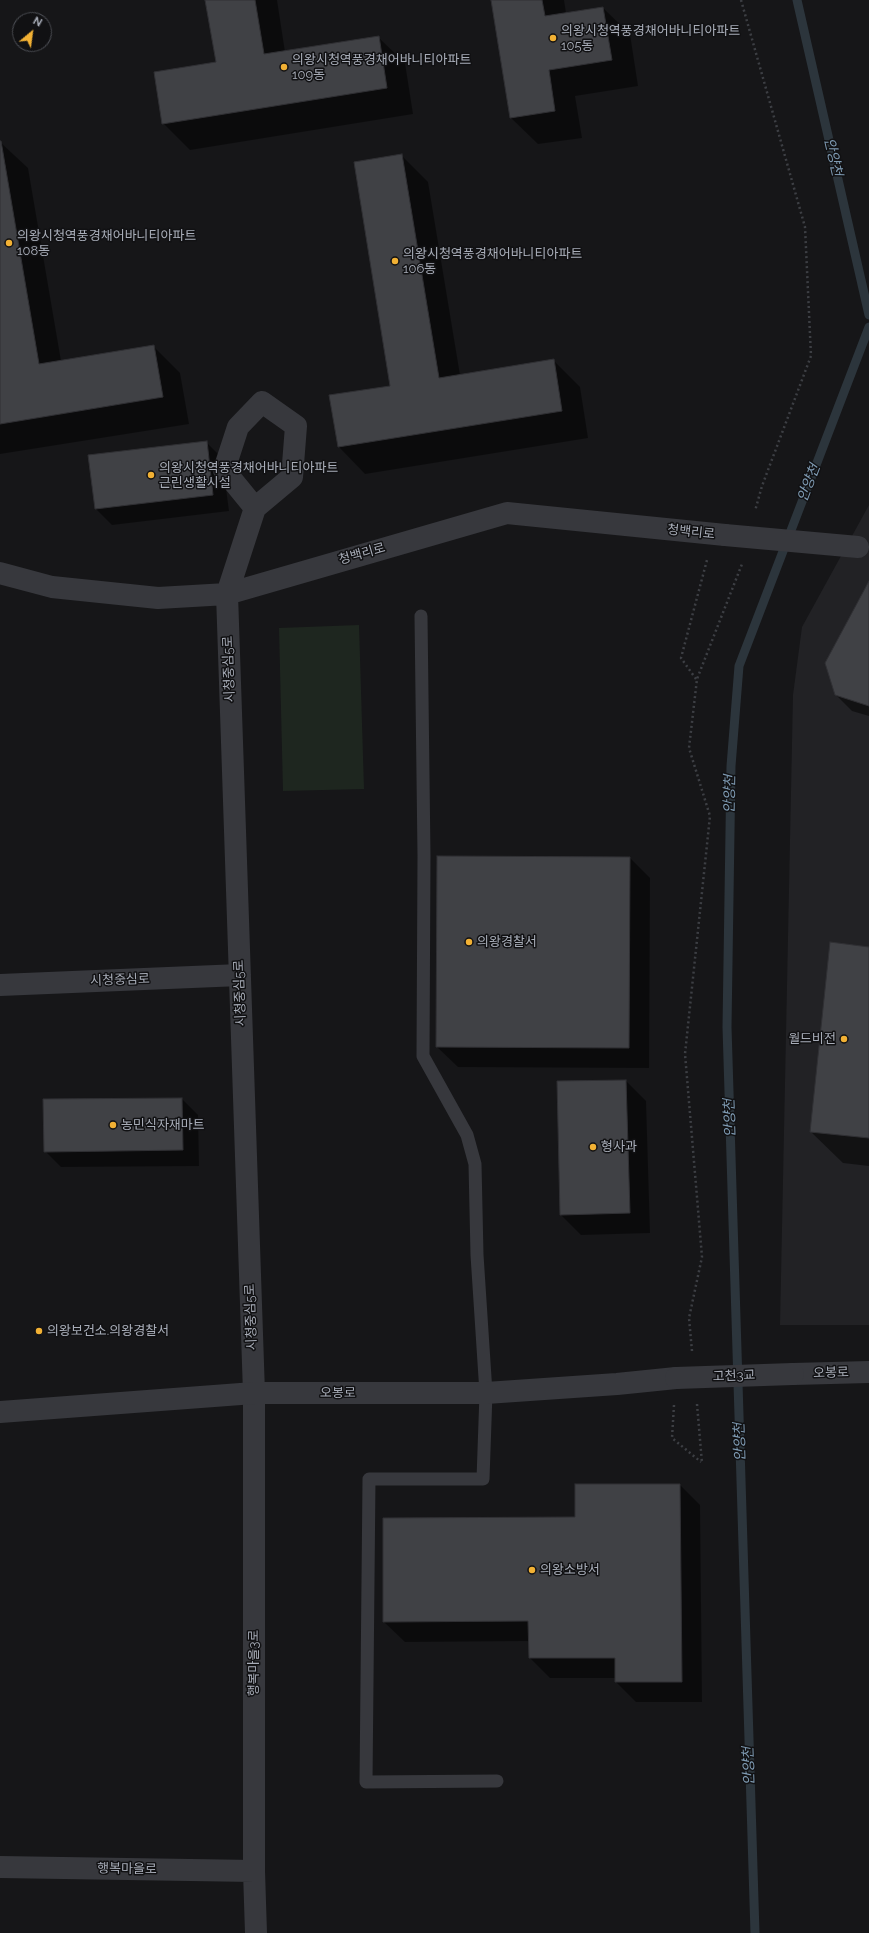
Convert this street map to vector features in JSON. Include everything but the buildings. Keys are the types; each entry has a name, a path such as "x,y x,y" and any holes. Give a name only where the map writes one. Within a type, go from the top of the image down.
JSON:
{"street":[{"name":"시청중심5로","path":"254,1393 227,594 255,508"},
{"name":"청백리로","path":"0,573 52,587 158,598 227,594 507,513 719,535 864,548"},
{"name":"시청중심로","path":"0,986 240,975"},
{"name":"오봉로","path":"793,1374 869,1372"},
{"name":"고천3교","path":"676,1378 793,1374"},
{"name":"오봉로","path":"0,1412 254,1393 486,1393 617,1384 676,1378"},
{"name":"행복마을3로","path":"254,1393 254,1871 256,1933"},
{"name":"행복마을로","path":"0,1867 254,1871"}],"lane":[{"path":"421,616 424,856 423,1056 467,1135 475,1164 477,1254 486,1393 483,1479 369,1479 366,1782 497,1781"}],"path":[{"path":"741,0 805,227 810,356 762,486 754,516"},
{"path":"696,679 681,658 719,535"},
{"path":"693,1356 689,1318 702,1257 685,1054 710,816 689,748 696,679 743,560"},
{"path":"676,1378 672,1438 702,1463 697,1402"}],"shaded area":[{"path":"869,505 869,1325 780,1325 793,695 802,627"},
{"path":"359,625 364,789 283,791 279,628"}],"waterway":[{"name":"안양천","path":"797,0 869,315"},
{"name":"안양천","path":"755,1933 727,1027 731,766 739,666 869,327"}],"place":[{"name":"의왕시청역풍경채어바니티아파트 105동","path":"553,38"},
{"name":"의왕시청역풍경채어바니티아파트 109동","path":"284,67"},
{"name":"의왕시청역풍경채어바니티아파트 108동","path":"9,243"},
{"name":"의왕시청역풍경채어바니티아파트 106동","path":"395,261"},
{"name":"의왕시청역풍경채어바니티아파트 근린생활시설","path":"151,475"},
{"name":"의왕경찰서","path":"469,942"},
{"name":"월드비전","path":"844,1039"},
{"name":"농민식자재마트","path":"113,1125"},
{"name":"형사과","path":"593,1147"},
{"name":"의왕보건소.의왕경찰서","path":"39,1331"},
{"name":"의왕소방서","path":"532,1570"}]}
